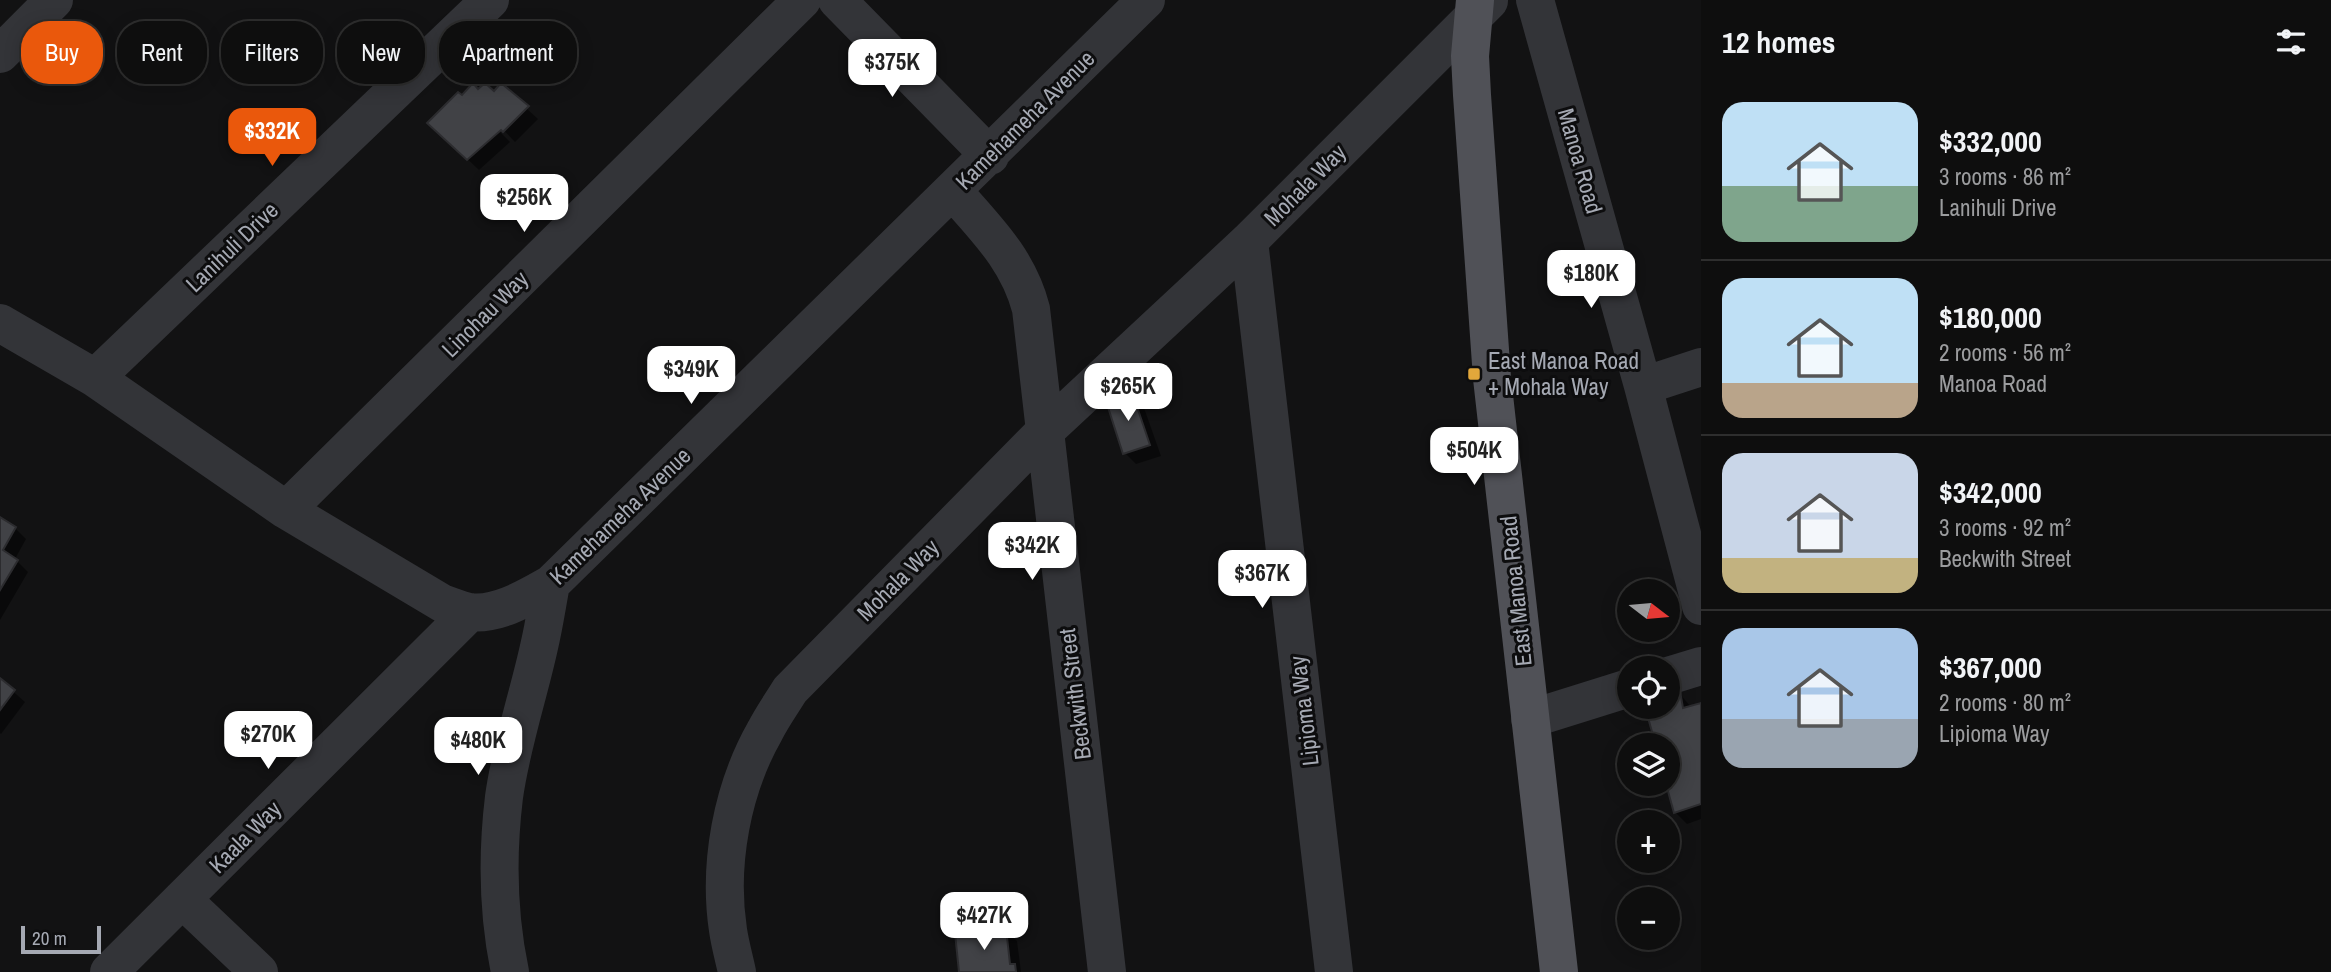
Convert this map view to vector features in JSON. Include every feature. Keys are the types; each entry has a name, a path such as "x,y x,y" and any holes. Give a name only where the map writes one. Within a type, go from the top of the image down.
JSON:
{"main road":[{"name":"East Manoa Road","path":"1480,5 1470,56 1492,377 1559,972"}],"street":[{"path":"0,54 54,0"},
{"name":"Lanihuli Drive","path":"95,378 490,0"},
{"name":"Linohau Way","path":"286,509 803,0"},
{"path":"837,0 990,156"},
{"name":"Kamehameha Avenue","path":"0,323 95,378 286,509 442,603 470,612 494,610 521,601 551,584 1146,0"},
{"name":"Manoa Road","path":"1535,0 1643,386 1701,606"},
{"name":"Mohala Way","path":"737,972 728,928 726,878 729,840 743,779 764,733 790,690 1044,432 1249,242 1480,5"},
{"name":"Beckwith Street","path":"953,191 1010,257 1026,290 1033,327 1107,972"},
{"name":"Lipioma Way","path":"1249,242 1334,972"},
{"path":"1643,386 1701,368"},
{"path":"510,972 504,944 499,870 505,796 519,723 540,647 551,584"},
{"name":"Kaala Way","path":"109,972 470,612"},
{"path":"1680,672 1701,666"},
{"path":"1530,719 1617,692"},
{"path":"182,899 259,972"}],"building":[{"path":"472,84 478,89 486,84 494,91 502,84 529,106 503,132 501,130 467,160 427,123 458,92 462,95"},
{"path":"1132,392 1150,445 1123,454 1106,401"},
{"path":"0,517 16,527 3,550 18,560 0,590"},
{"path":"0,678 15,690 0,710"},
{"path":"1680,691 1683,708 1701,703 1701,804 1680,811 1673,810 1669,796 1680,796 1680,733 1652,733 1648,719 1680,719"},
{"path":"1006,928 1010,964 1015,964 1016,972 959,972 955,933"}],"place":[{"name":"East Manoa Road + Mohala Way","path":"1474,374"}]}
